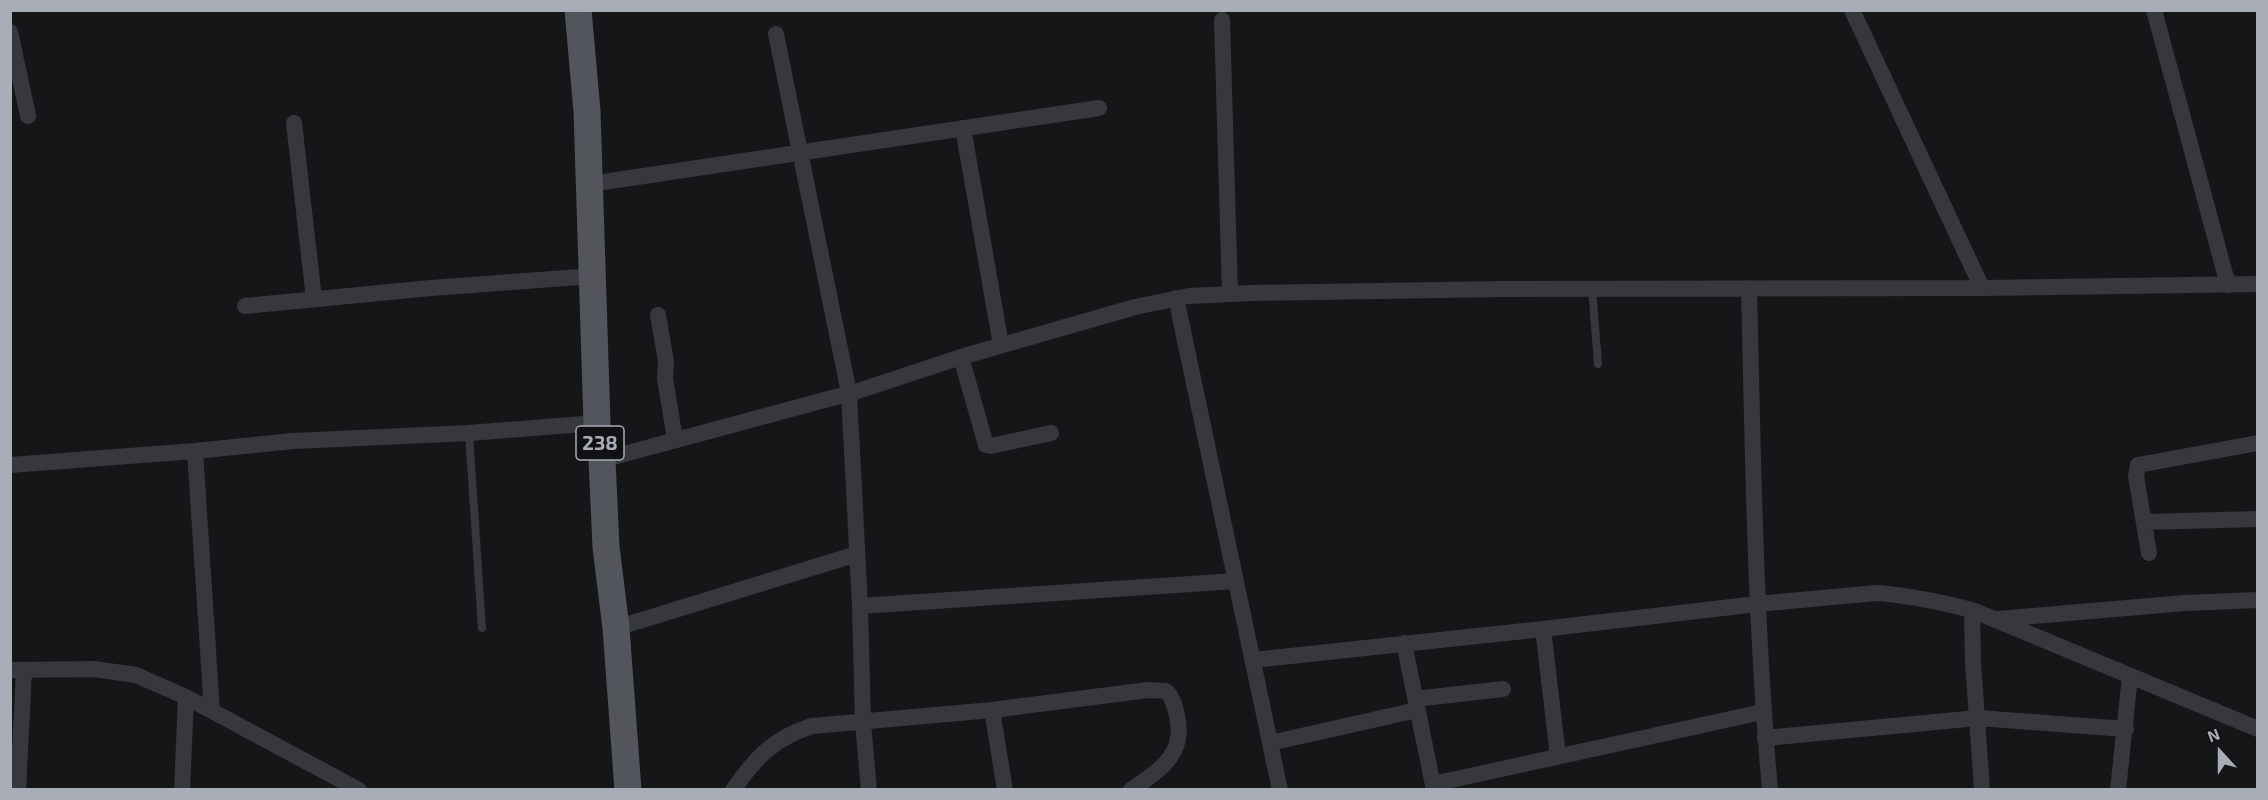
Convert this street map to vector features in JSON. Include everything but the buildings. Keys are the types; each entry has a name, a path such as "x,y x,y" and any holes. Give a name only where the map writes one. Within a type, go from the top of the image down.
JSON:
{"main road":[{"name":"238","path":"578,10 586,96 597,423 602,460 606,547 616,628 628,789"}],"street":[{"path":"1852,10 1982,288"},
{"path":"2154,10 2228,285"},
{"path":"1222,20 1230,294"},
{"path":"10,32 28,116"},
{"path":"776,34 849,393 860,606 863,723 869,789"},
{"path":"590,184 1099,108"},
{"path":"294,123 314,299"},
{"path":"963,128 1001,345"},
{"path":"245,306 486,283 593,276"},
{"path":"602,460 849,393 1001,345 1135,307 1176,298 1230,294 1592,288 1982,288 2258,284"},
{"path":"1749,288 1757,604 1762,711 1770,789"},
{"path":"1176,298 1280,789"},
{"path":"658,315 675,440"},
{"path":"961,357 986,444 991,446 1051,434"},
{"path":"10,465 293,441 469,433 597,423"},
{"path":"2149,554 2136,476 2138,465 2258,444"},
{"path":"195,451 212,711"},
{"path":"2145,522 2258,519"},
{"path":"616,628 857,554"},
{"path":"860,606 1236,581"},
{"path":"1252,660 1876,593 1923,598 1972,610 2258,729"},
{"path":"1997,619 2185,603 2258,600"},
{"path":"1972,610 1973,663 1982,789"},
{"path":"1543,629 1558,756"},
{"path":"1404,644 1434,787 1558,756 1762,711"},
{"path":"18,789 17,670 94,669 136,675 186,697 359,789"},
{"path":"2118,789 2130,676"},
{"path":"1270,743 1416,705 1503,689"},
{"path":"733,789 757,757 772,744 812,726 992,710 1148,690 1166,691 1172,698 1180,728 1178,746 1160,767 1131,789"},
{"path":"182,789 186,697"},
{"path":"992,710 1005,789"},
{"path":"1765,738 1978,718 2126,729"}],"lane":[{"path":"1592,288 1598,364"},
{"path":"469,433 482,628"}]}
